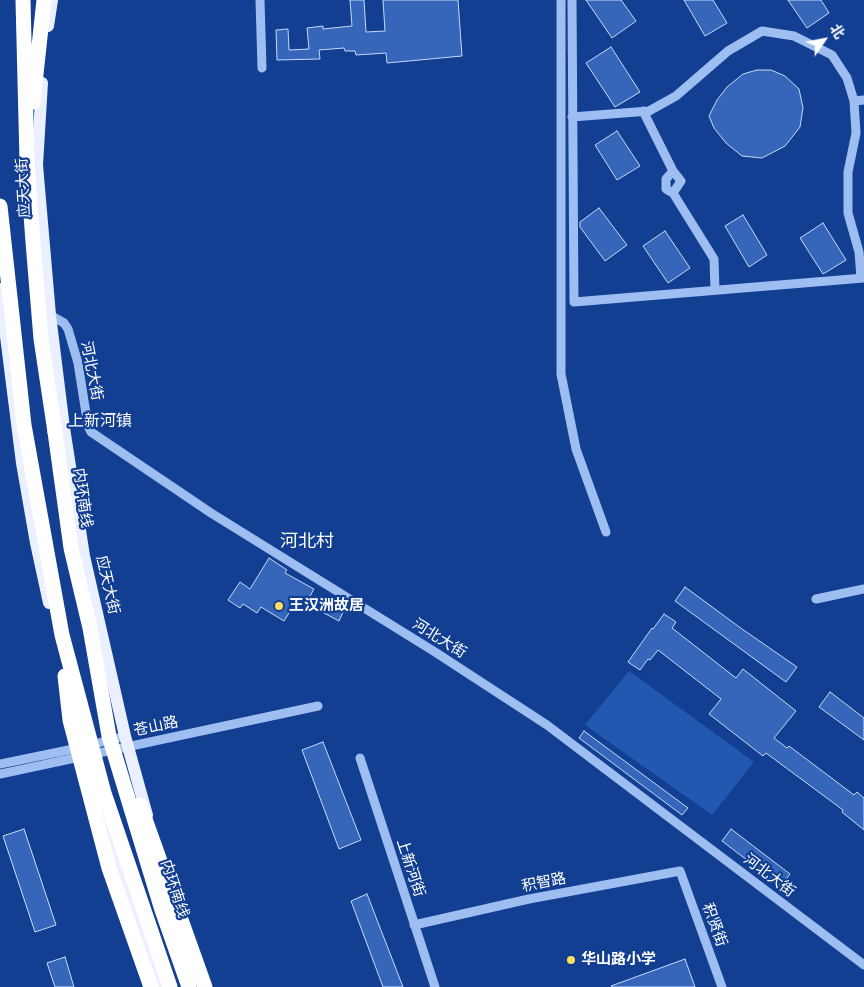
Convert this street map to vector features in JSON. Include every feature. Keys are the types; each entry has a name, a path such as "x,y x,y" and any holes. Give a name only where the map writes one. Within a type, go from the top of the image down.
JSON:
{"highway":[{"name":"内环南线","path":"23,0 27,161 41,339 71,548 90,628 109,736 162,910 189,987"},
{"path":"27,161 44,0"},
{"path":"0,206 24,424 62,635 104,793 170,987"},
{"path":"90,628 133,786 205,987"},
{"path":"62,635 70,720 109,868 151,987"}],"main road":[{"name":"应天大街","path":"52,0 43,57 37,165 50,315 64,428 84,556 127,741 171,906 199,987"},
{"path":"0,289 22,463 36,543 84,752 160,987"}],"street":[{"path":"260,0 262,68"},
{"path":"561,0 561,374 576,449 606,532"},
{"path":"572,0 572,117 574,302 863,278 860,252 848,212 848,172 856,133 854,101 847,78 832,55 794,36 762,31 728,50 676,96 649,111 572,117"},
{"path":"854,101 864,100"},
{"path":"643,111 673,171 666,179 666,189 673,192 714,259 715,290"},
{"name":"河北大街","path":"50,315 64,323 68,329 78,363 88,426 91,432 211,513 435,652 547,725 864,964"},
{"path":"816,599 864,589"},
{"name":"苍山路","path":"0,774 127,741 318,706"},
{"name":"苍山路","path":"0,764 84,752"},
{"name":"上新河街","path":"360,758 435,987"},
{"name":"积智路","path":"414,925 529,899 680,872"},
{"name":"积贤街","path":"680,872 722,987"}],"shaded area":[{"path":"629,671 754,762 712,815 585,725"}],"building":[{"path":"350,0 364,0 366,32 385,31 383,0 458,0 462,56 387,63 386,53 356,55 355,51 345,51 344,48 319,50 320,59 277,60 276,30 288,29 289,50 309,49 307,28 323,26 323,29 352,26"},
{"path":"586,0 621,0 636,21 612,38"},
{"path":"684,0 713,0 727,23 705,36"},
{"path":"788,0 821,0 829,13 807,28"},
{"path":"611,47 640,92 615,107 586,63"},
{"path":"757,70 771,70 785,76 799,89 803,108 800,127 785,146 762,158 742,156 726,143 714,128 709,116 717,100 727,87 743,74"},
{"path":"617,131 640,166 617,180 595,145"},
{"path":"599,208 627,245 605,261 580,227 580,222"},
{"path":"743,215 767,255 749,267 725,226"},
{"path":"823,223 846,260 823,274 800,238"},
{"path":"665,231 690,268 668,283 643,246"},
{"path":"269,558 287,570 285,573 314,589 305,605 297,600 284,621 261,607 257,613 243,604 240,608 228,600 240,582 250,589"},
{"path":"685,587 797,667 786,682 675,601"},
{"path":"328,601 344,610 339,621 322,612"},
{"path":"664,614 676,622 672,628 736,678 743,669 796,711 774,738 787,748 789,746 854,795 857,792 864,798 864,830 842,812 843,810 766,753 763,756 709,714 721,699 658,650 640,670 628,662"},
{"path":"830,692 864,718 864,740 819,707"},
{"path":"584,731 688,808 682,815 579,738"},
{"path":"323,742 361,840 339,849 302,750"},
{"path":"24,829 56,925 35,932 3,836"},
{"path":"731,829 790,874 781,886 722,841"},
{"path":"367,894 403,987 383,987 351,901"},
{"path":"65,957 74,987 55,987 47,963"},
{"path":"685,959 695,987 611,986"}],"place":[{"name":"王汉洲故居","path":"279,606"},
{"name":"华山路小学","path":"571,960"}],"district":[{"name":"上新河镇","path":"100,422"},
{"name":"河北村","path":"307,542"}]}
